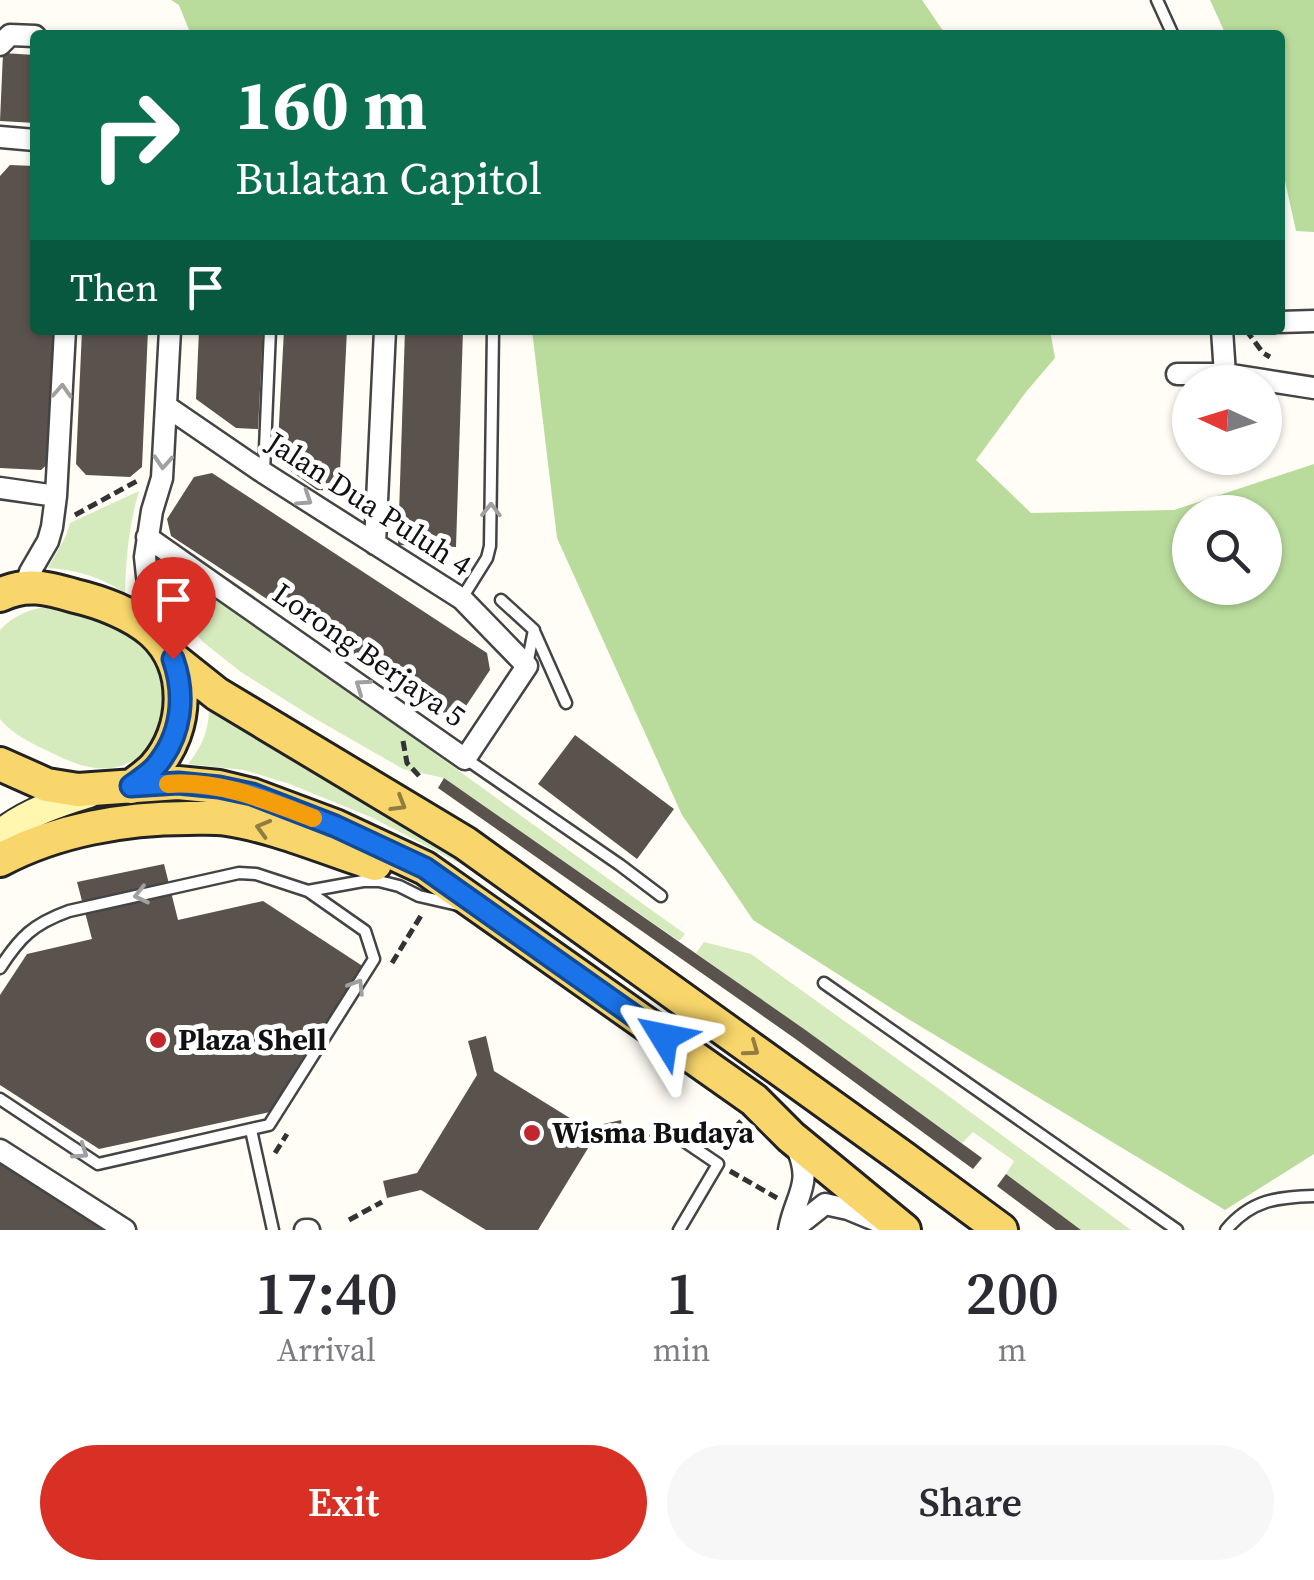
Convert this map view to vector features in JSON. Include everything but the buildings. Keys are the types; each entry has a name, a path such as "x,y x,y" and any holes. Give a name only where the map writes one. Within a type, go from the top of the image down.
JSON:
{"main road":[{"path":"7,591 42,587 91,600 153,632 173,659 217,694 464,843 1001,1230"},
{"path":"115,788 155,767 172,742 181,693 173,659"},
{"path":"0,764 47,785 78,790 178,783 252,794 335,826 425,868 754,1100 901,1230"},
{"path":"0,860 31,846 106,825 147,819 224,818 376,864 425,868"}],"street":[{"path":"0,45 10,36 30,36"},
{"path":"0,137 30,140"},
{"path":"1285,322 1314,321"},
{"path":"7,591 30,572 48,541 56,496 65,335"},
{"path":"153,632 145,556 162,478 170,335"},
{"path":"375,544 384,335"},
{"path":"1222,335 1224,365"},
{"path":"1282,383 1314,388"},
{"name":"Jalan Dua Puluh 4","path":"166,406 462,599 527,666"},
{"path":"0,488 56,496"},
{"name":"Lorong Berjaya 5","path":"147,537 465,759 527,666"},
{"path":"0,834 48,805 115,788"},
{"path":"791,1230 791,1217 803,1193 805,1174 792,1137"},
{"path":"0,1150 125,1230"},
{"path":"791,1230 825,1204 901,1230"}],"lane":[{"path":"1158,0 1171,30"},
{"path":"264,473 270,335"},
{"path":"462,599 488,558 490,546 493,335"},
{"path":"501,600 534,630 566,704"},
{"path":"527,666 534,630"},
{"path":"465,759 662,896"},
{"path":"0,968 24,936 52,917 239,873 256,874 308,891 366,931 374,960 270,1125 98,1164 0,1098"},
{"path":"308,891 379,881 419,896 484,912"},
{"path":"824,982 1178,1230"},
{"path":"662,1126 714,1160 679,1230"},
{"path":"252,1130 274,1230"},
{"path":"1226,1230 1252,1208 1279,1197 1314,1196"}],"path":[{"path":"1250,335 1263,353 1274,359"},
{"path":"72,517 138,481 138,465"},
{"path":"402,743 406,763 422,779"},
{"path":"742,1119 714,1160 764,1190"},
{"path":"349,1220 382,1202"}],"green space":[{"path":"171,0 922,0 943,30 189,30 179,5"},
{"path":"1210,0 1314,0 1314,232 1296,231 1285,181 1285,30 1224,30"},
{"path":"533,335 1051,335 1055,358 976,460 1031,513 1172,510 1172,605 1282,605 1282,495 1220,495 1314,464 1314,1154 1225,1210 905,1017 753,920 682,815 557,538"},
{"path":"139,491 129,541 125,593 88,575 48,568 70,523"},
{"path":"165,568 301,658 685,934 679,941 444,778 403,769 241,672 203,642 175,609 166,590 162,570"},
{"path":"54,606 118,630 141,645 160,667 167,699 160,730 140,756 126,764 97,768 78,764 24,739 0,719 0,630 24,613"},
{"path":"209,706 469,858 762,1067 756,1074 463,865 373,818 290,784 244,770 188,764 204,737"},
{"path":"704,942 751,954 1131,1230 1081,1230 1006,1174 1014,1161 973,1132 962,1143 696,953"}],"slow traffic":[{"path":"168,784 219,787 252,794 313,818"}],"place":[{"name":"Plaza Shell","path":"158,1040"},
{"name":"Wisma Budaya","path":"532,1133"}],"route":[{"path":"173,659 181,693 172,742 155,767 131,786 178,783 252,794 335,826 425,868 664,1037"}]}
